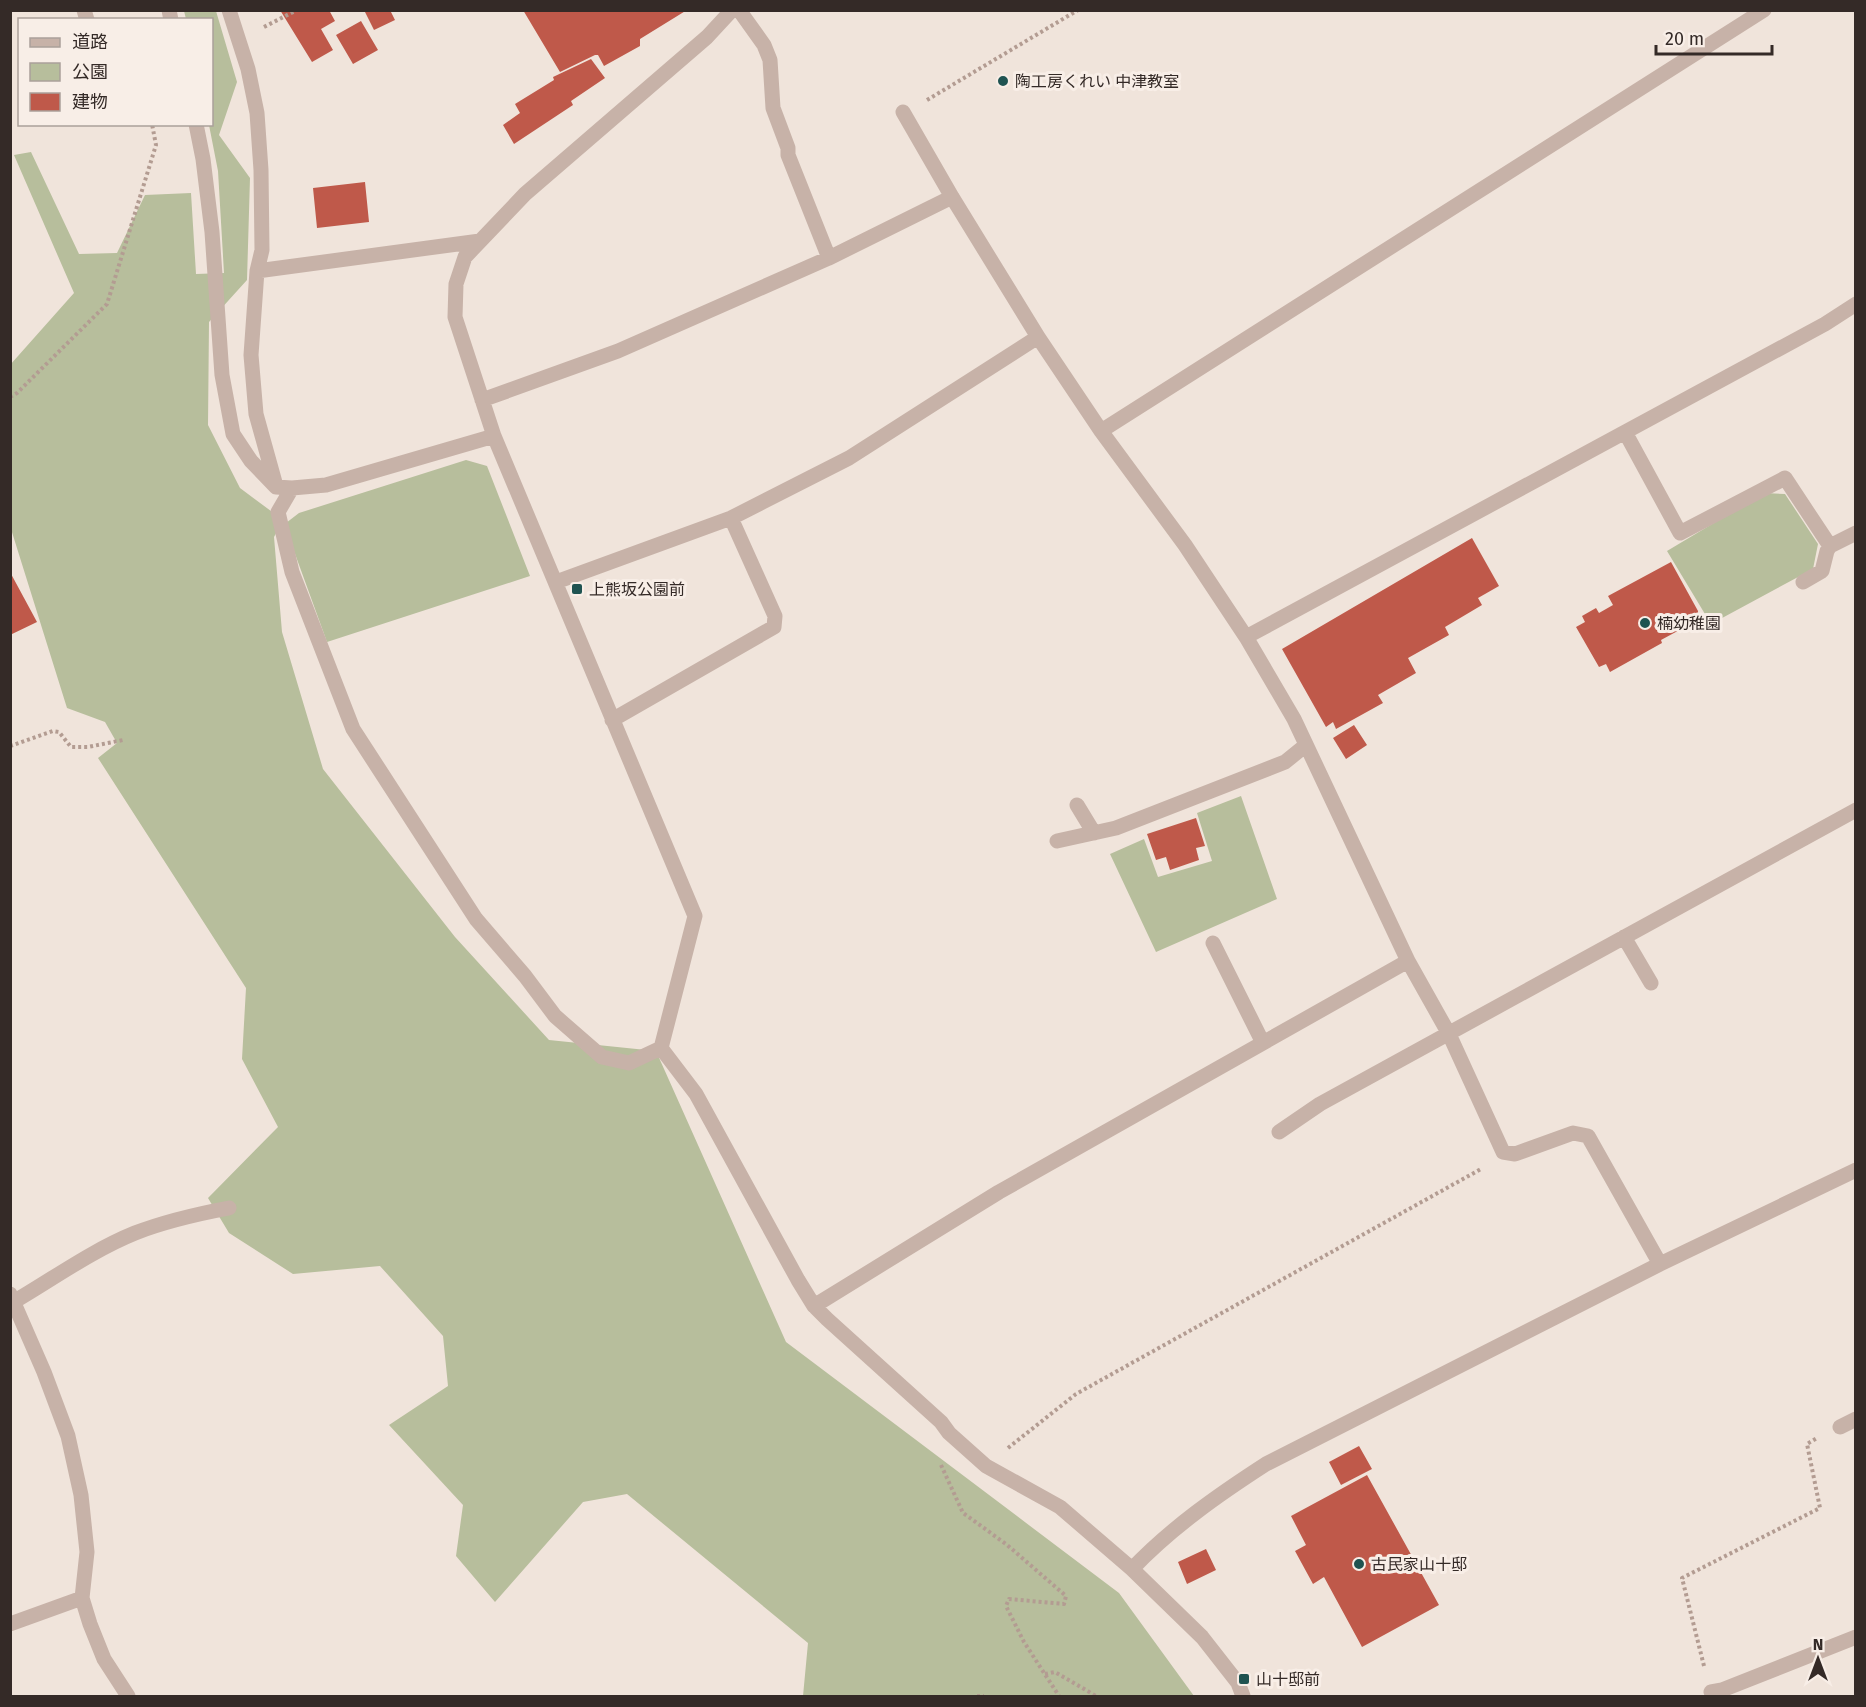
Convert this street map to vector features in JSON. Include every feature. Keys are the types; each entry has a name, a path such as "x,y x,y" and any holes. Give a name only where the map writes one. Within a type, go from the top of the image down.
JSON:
{"street":[{"path":"230,10 248,69 257,113 261,170 262,250 257,271 250,355 256,414 284,487 278,512 292,572 353,729 476,919 525,976 555,1016 602,1057 629,1063 661,1048"},
{"path":"661,1048 695,916 494,436 454,316 456,284 465,257 525,194 707,37 732,10"},
{"path":"740,10 765,45 770,60 773,108 788,148 788,155 829,258"},
{"path":"1101,431 1764,10"},
{"path":"903,112 1038,337 1101,431 1185,545 1246,637 1294,719 1408,961 1449,1034 1503,1152 1515,1154 1573,1133 1588,1136 1660,1264"},
{"path":"196,126 212,232 222,375 233,434 250,461 284,487 326,485 494,436"},
{"path":"482,400 618,351 829,258 952,197"},
{"path":"257,271 480,241"},
{"path":"1246,637 1825,324 1856,304"},
{"path":"556,582 731,518 849,458 1038,337"},
{"path":"1625,432 1680,533 1785,478 1830,546"},
{"path":"612,720 774,627 775,616 731,518"},
{"path":"1803,582 1822,571 1830,546 1856,533"},
{"path":"1057,841 1116,828 1285,762 1306,745"},
{"path":"1077,805 1094,833"},
{"path":"1279,1131 1320,1104 1856,810"},
{"path":"1624,937 1651,983"},
{"path":"1213,943 1263,1043"},
{"path":"814,1306 999,1192 1408,961"},
{"path":"661,1048 696,1094 814,1306 986,1466 1060,1507 1132,1569 1202,1637 1238,1683 1243,1696"},
{"path":"1132,1569 1149,1551 1212,1499 1266,1464 1660,1264 1856,1170"},
{"path":"128,1696 104,1659 82,1598 87,1552 81,1495 73,1456 68,1437 13,1298 101,1249 135,1233 185,1217 229,1208"},
{"path":"1840,1427 1856,1419"},
{"path":"10,1624 82,1598"},
{"path":"1711,1692 1722,1690 1856,1637"}],"path":[{"path":"239,40 297,10"},
{"path":"903,112 916,107 1078,10"},
{"path":"10,397 17,393 107,304 156,145 152,126"},
{"path":"10,746 53,731 59,732 71,747 88,747 123,740"},
{"path":"986,1466 1076,1394 1494,1162 1503,1152"},
{"path":"1711,1692 1682,1578 1820,1508 1807,1444 1840,1427"},
{"path":"940,1463 963,1513 1006,1544 1066,1596 1064,1604 1009,1599 1006,1606 1024,1642 1059,1696"},
{"path":"1045,1674 1055,1672 1096,1696"},
{"path":"977,1696 984,1696"}],"green space":[{"path":"184,11 216,11 237,82 219,135 250,178 247,280 209,322 208,425 240,488 283,520 274,537 282,632 323,769 455,937 549,1040 656,1051 786,1342 1119,1593 1194,1696 803,1696 808,1643 627,1494 583,1502 495,1602 456,1556 463,1505 389,1425 448,1386 443,1336 380,1266 293,1274 229,1233 208,1198 278,1127 242,1059 246,988 98,758 117,743 105,722 67,708 11,529 10,365 74,293 14,155 31,152 79,254 117,253 145,195 191,193 196,274 224,273 218,171 209,126 213,126 213,18 186,18"},
{"path":"466,460 487,466 530,576 327,642 286,529 286,523 299,513"},
{"path":"1764,493 1785,494 1818,544 1813,569 1711,624 1667,551"},
{"path":"1241,796 1277,899 1156,952 1110,854 1144,839 1158,877 1212,861 1197,813"}],"building":[{"path":"280,10 329,10 335,21 321,29 333,50 312,62"},
{"path":"367,10 390,10 395,20 374,30 365,12"},
{"path":"523,10 687,10 640,39 640,46 604,66 598,55 595,55 560,72"},
{"path":"361,21 378,50 353,64 336,35"},
{"path":"591,59 605,78 571,101 573,105 514,144 503,125 520,113 515,104 554,80 553,77"},
{"path":"365,182 369,222 317,228 313,188"},
{"path":"1472,538 1499,586 1478,598 1482,605 1445,627 1449,635 1408,658 1416,673 1378,695 1383,703 1336,729 1333,722 1326,727 1282,649"},
{"path":"1671,562 1698,611 1698,620 1610,672 1606,664 1599,667 1576,627 1585,622 1582,616 1596,608 1599,613 1613,605 1608,596"},
{"path":"10,572 37,622 10,635"},
{"path":"1354,725 1367,745 1346,759 1333,738"},
{"path":"1196,818 1205,846 1196,848 1199,860 1170,870 1166,857 1156,860 1147,834"},
{"path":"1359,1446 1372,1469 1341,1485 1329,1462"},
{"name":"古民家山十邸","path":"1367,1475 1439,1605 1362,1647 1324,1577 1313,1584 1295,1551 1306,1545 1291,1516"},
{"path":"1206,1549 1216,1570 1187,1584 1178,1562"}],"place":[{"name":"陶工房くれい 中津教室","path":"1003,81"},
{"name":"上熊坂公園前","path":"577,589"},
{"name":"楠幼稚園","path":"1645,623"},
{"name":"古民家山十邸","path":"1359,1564"},
{"name":"山十邸前","path":"1244,1679"}]}
